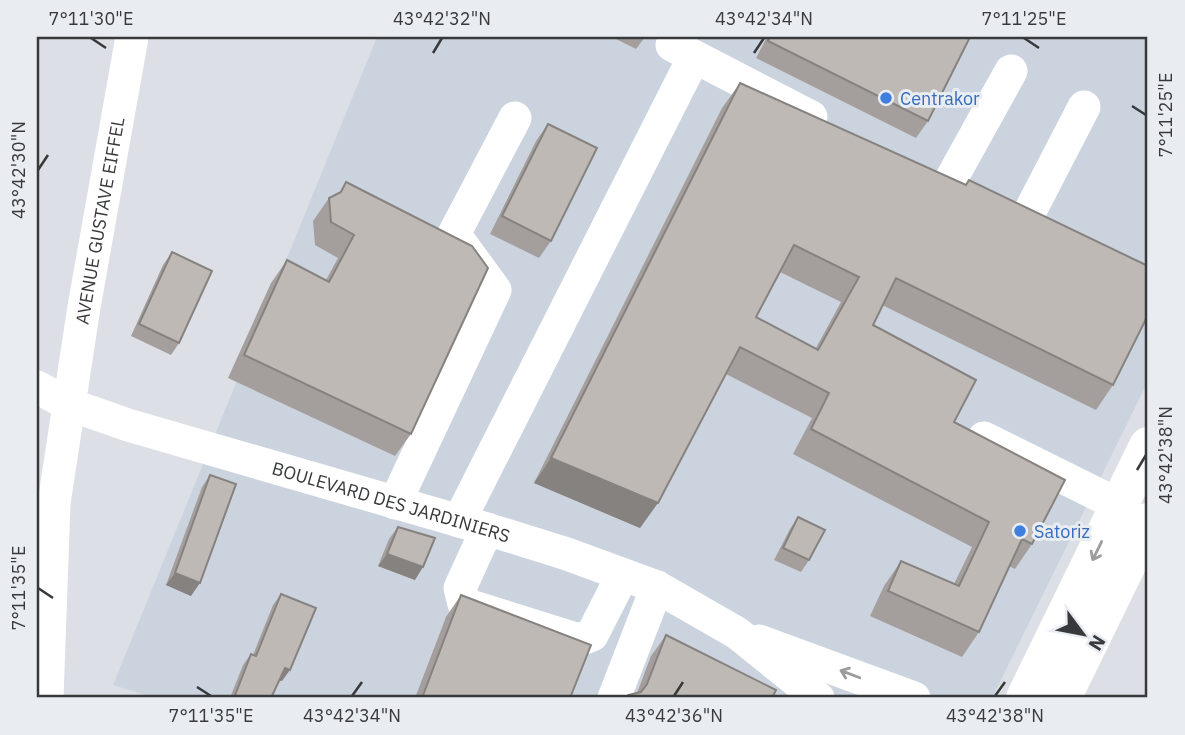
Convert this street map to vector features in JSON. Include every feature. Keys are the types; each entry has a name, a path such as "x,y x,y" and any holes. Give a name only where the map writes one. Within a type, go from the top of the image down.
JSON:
{"main road":[{"path":"1062,698 1134,513 1148,446"},
{"path":"1025,698 1134,513"}],"street":[{"name":"AVENUE GUSTAVE EIFFEL","path":"47,698 54,503 68,404 132,37"},
{"path":"622,576 592,635 579,640 464,604 460,588 473,525 685,47 843,132"},
{"path":"949,182 1011,71"},
{"path":"1026,220 1084,107"},
{"path":"395,503 495,290 454,234 515,118"},
{"name":"BOULEVARD DES JARDINIERS","path":"37,387 68,404 128,425 473,525 567,554 657,587 737,633 818,698"},
{"path":"984,438 1134,513"},
{"path":"614,698 657,587"},
{"name":"BOULEVARD DES JARDINIERS","path":"737,633 914,698"}],"shaded area":[{"path":"377,37 1148,37 1148,381 992,698 155,698 113,685"}],"building":[{"name":"Centrakor","path":"770,37 970,37 928,121 768,41"},
{"path":"740,83 966,185 969,180 1148,266 1148,315 1113,385 896,278 873,325 976,380 954,422 1065,480 1032,544 1022,539 979,632 888,591 901,561 959,586 989,522 811,429 829,393 740,347 658,503 551,458","holes":["794,245 859,277 818,350 756,317"]},
{"path":"548,124 597,148 551,241 502,216"},
{"path":"346,182 472,246 488,268 411,434 244,355 287,260 329,282 354,235 331,222 329,198 341,192"},
{"path":"172,252 212,271 179,343 139,324"},
{"path":"210,475 236,484 200,583 175,573"},
{"path":"798,517 825,530 809,560 783,548"},
{"path":"398,527 435,538 423,567 387,554"},
{"path":"281,594 316,608 290,670 285,668 271,698 234,698 251,654 256,656"},
{"path":"461,595 591,645 570,698 422,698"},
{"path":"666,635 776,690 772,698 627,698 628,695 641,692 647,684"}],"place":[{"name":"Centrakor","path":"886,98"},
{"name":"Satoriz","path":"1020,531"}]}
